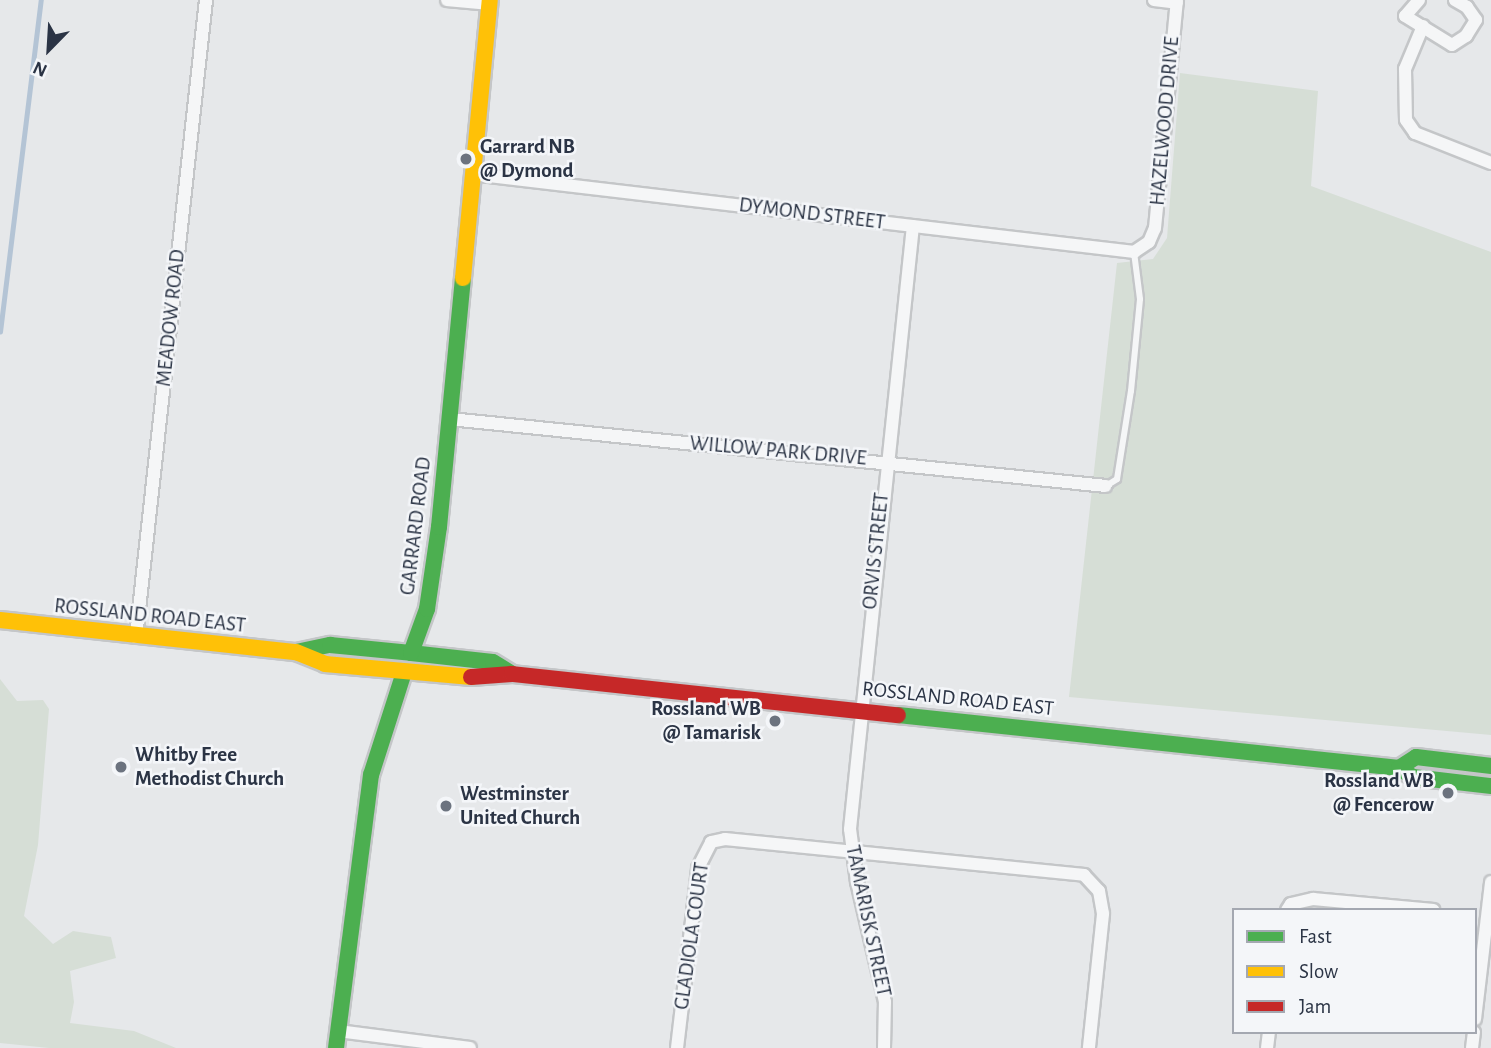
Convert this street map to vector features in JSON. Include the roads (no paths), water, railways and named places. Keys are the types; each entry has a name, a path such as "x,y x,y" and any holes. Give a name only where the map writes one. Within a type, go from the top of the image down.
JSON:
{"main road":[{"name":"GARRARD ROAD","path":"411,653 430,592 450,419 490,2"},
{"name":"ROSSLAND ROAD EAST","path":"0,621 296,652 325,664 489,678 512,674 1399,768 1413,777 1491,786"},
{"name":"ROSSLAND ROAD EAST","path":"296,652 330,645 411,653 493,662 512,674"},
{"name":"GARRARD ROAD","path":"336,1048 371,775 404,672"},
{"name":"ROSSLAND ROAD EAST","path":"1399,768 1416,757 1491,766"}],"street":[{"name":"MEADOW ROAD","path":"136,636 206,0"},
{"path":"447,0 490,2"},
{"path":"1154,0 1177,1"},
{"path":"1419,0 1405,16 1452,45 1466,36 1476,20 1467,7 1455,0"},
{"name":"HAZELWOOD DRIVE","path":"1134,252 1149,242 1157,214 1164,103 1177,1"},
{"path":"1423,26 1405,69 1406,120 1415,133 1491,163"},
{"name":"DYMOND STREET","path":"472,174 1134,252"},
{"name":"ORVIS STREET","path":"860,710 912,226"},
{"name":"WILLOW PARK DRIVE","path":"450,419 886,461 1106,486"},
{"name":"GARRARD ROAD","path":"404,672 411,653"},
{"name":"TAMARISK STREET","path":"860,710 851,852 885,1002 884,1048"},
{"name":"GLADIOLA COURT","path":"677,1048 698,868 711,842 725,839 851,852"},
{"path":"851,852 1084,874 1099,891 1103,914 1089,1048"},
{"path":"1477,984 1481,914 1491,882"},
{"path":"1288,908 1291,904 1312,899 1411,908"},
{"path":"338,1031 470,1048"}],"lane":[{"path":"1106,486 1117,479 1131,391 1140,299 1134,252"}],"waterway":[{"path":"0,332 41,0"}],"place":[{"name":"Garrard NB @ Dymond","path":"466,159"},
{"name":"Rossland WB @ Tamarisk","path":"775,721"},
{"name":"Whitby Free Methodist Church","path":"121,767"},
{"name":"Rossland WB @ Fencerow","path":"1448,793"},
{"name":"Westminster United Church","path":"446,806"}]}
